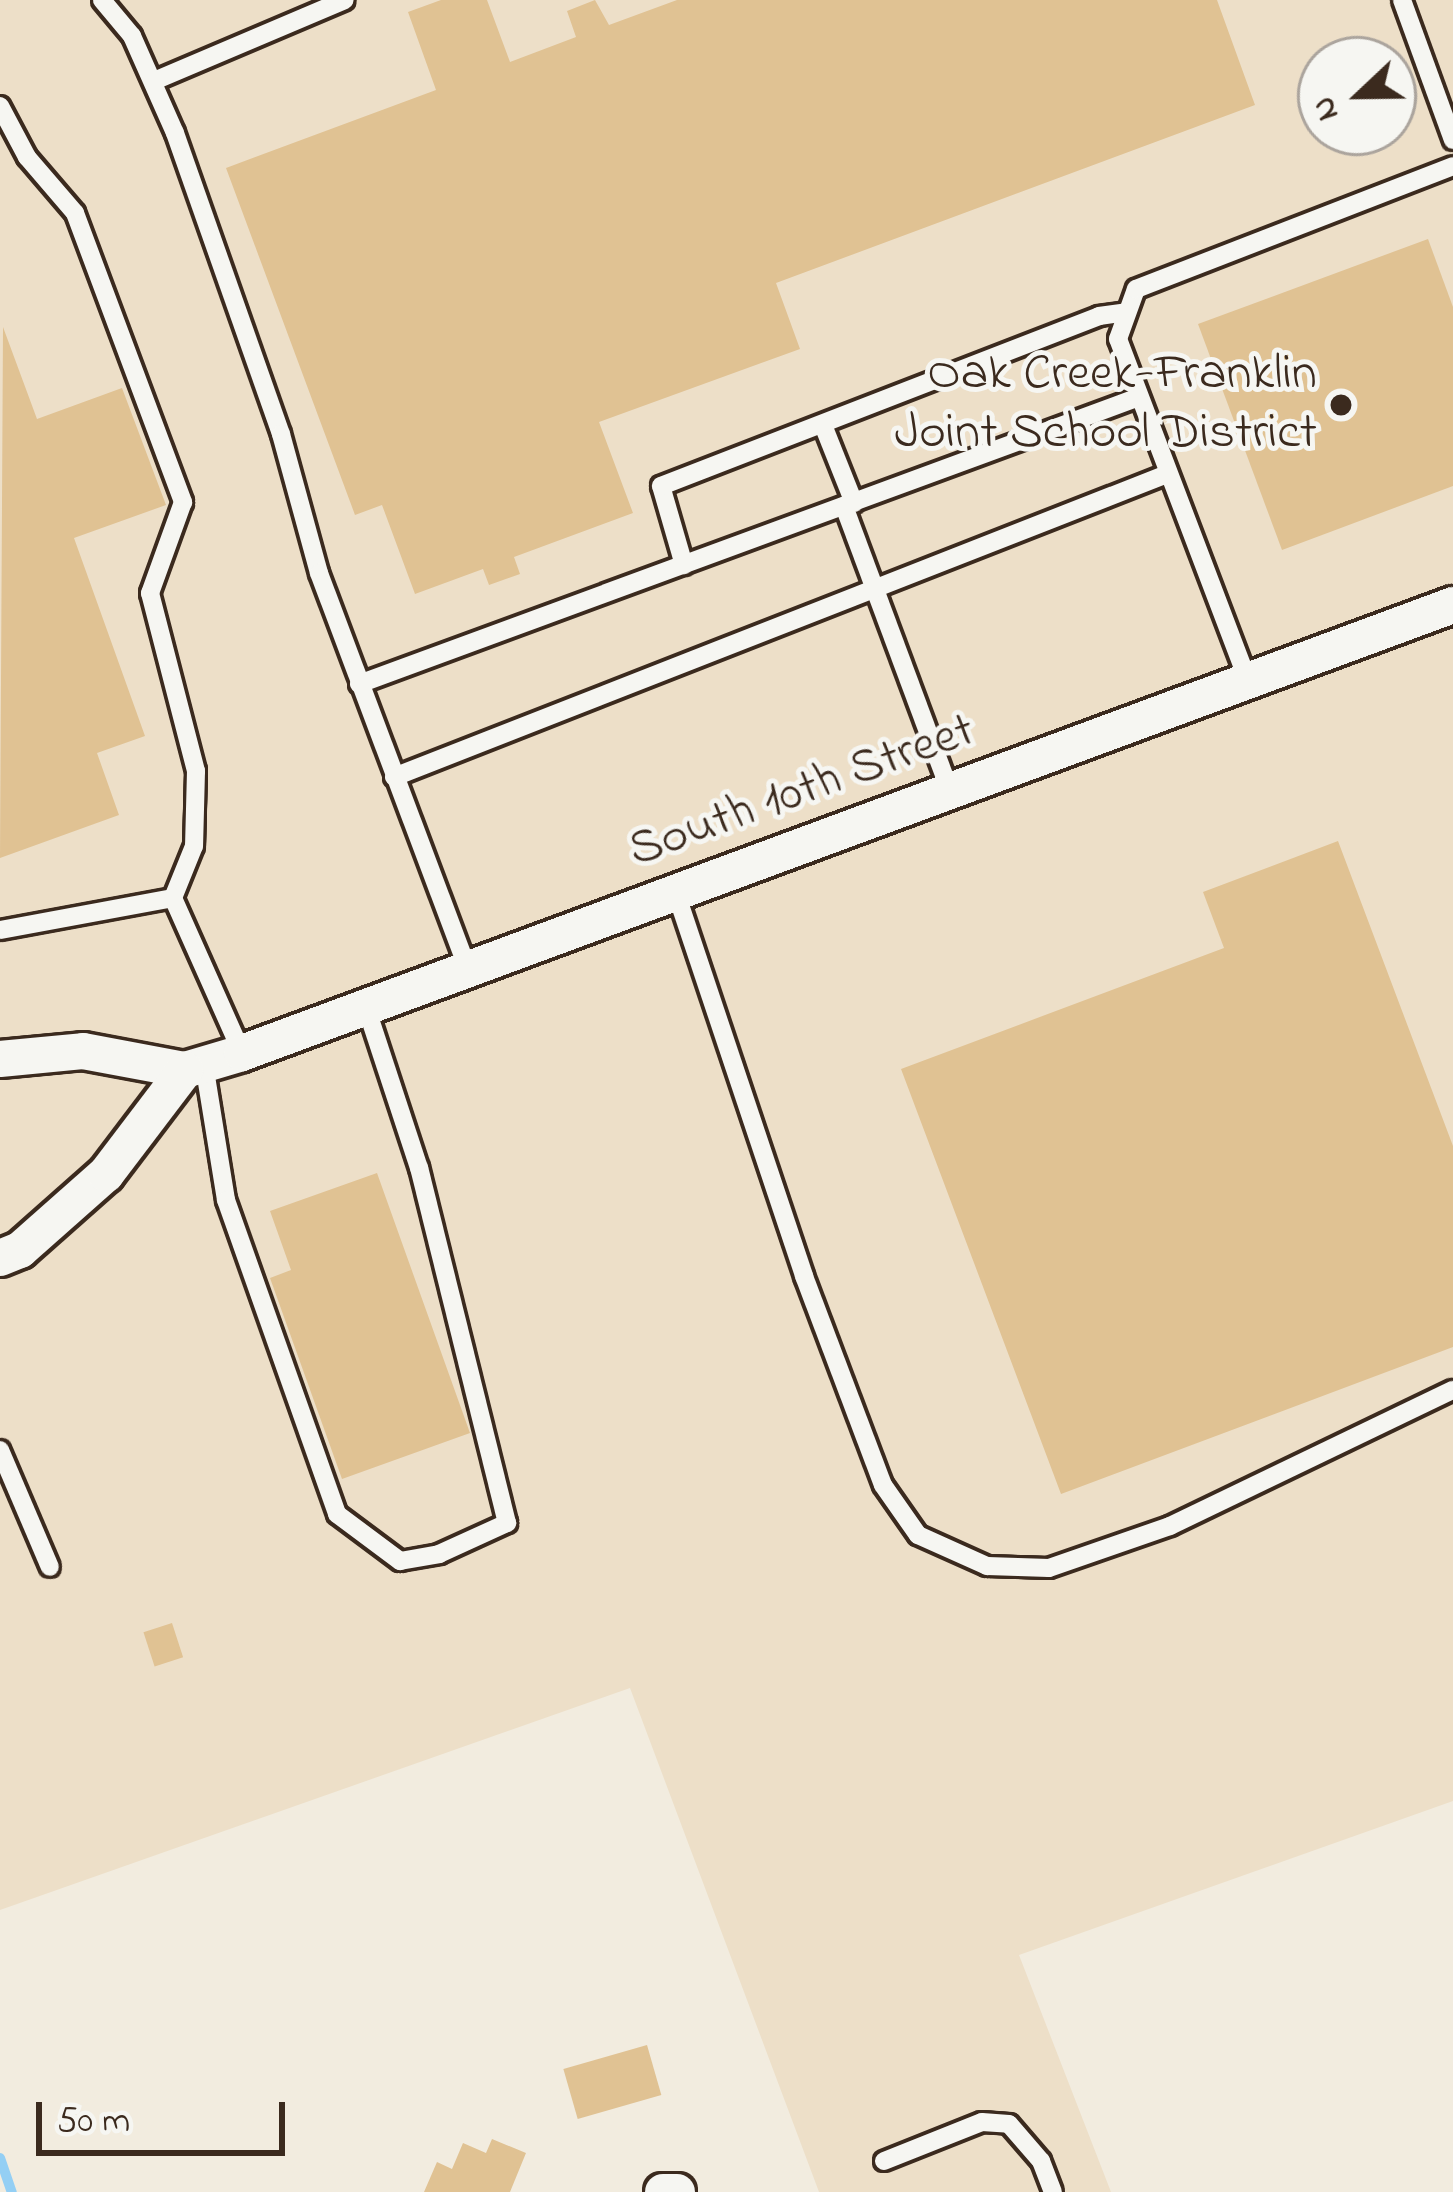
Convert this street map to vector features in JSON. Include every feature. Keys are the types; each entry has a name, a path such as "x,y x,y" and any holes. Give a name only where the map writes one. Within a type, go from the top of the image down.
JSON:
{"street":[{"name":"South 10th Street","path":"0,1059 82,1051 194,1067 242,1053 1248,681 1451,611"},
{"path":"0,1258 20,1250 106,1174 194,1067"},
{"path":"663,2192 677,2192"}],"lane":[{"path":"102,0 132,36 154,81 280,434 359,684 468,970"},
{"path":"154,81 345,0"},
{"path":"1402,0 1453,140"},
{"path":"0,106 27,158 76,213 183,502 150,593 196,771 194,846 173,898 242,1053"},
{"path":"1248,681 1118,339 1136,289 1453,166"},
{"path":"684,565 661,486 1127,312"},
{"path":"359,684 1139,397"},
{"path":"823,425 874,588 950,791"},
{"path":"394,777 1167,474"},
{"path":"676,893 883,1485 919,1535 987,1566 1049,1568 1170,1526 1453,1390"},
{"path":"0,931 173,898"},
{"path":"194,1067 226,1200 338,1514 400,1561 439,1554 507,1522 418,1168 366,1007"},
{"path":"0,1450 50,1567"},
{"path":"884,2161 982,2122 1010,2124 1041,2161 1054,2192"}],"shaded area":[{"path":"0,0 1453,0 1453,1801 1019,1955 1111,2192 819,2192 630,1688 0,1910"}],"building":[{"path":"441,0 487,0 510,62 576,37 567,11 595,0 609,25 677,0 1217,0 1255,105 776,283 800,349 599,422 633,513 514,557 520,574 489,585 483,569 415,594 382,505 355,515 226,168 436,90 408,12"},
{"name":"Oak Creek-Franklin Joint School District","path":"1428,239 1453,307 1453,486 1282,550 1198,324"},
{"path":"3,327 37,419 122,388 166,505 74,538 145,736 97,753 119,815 0,858"},
{"path":"1338,841 1453,1146 1453,1347 1061,1494 901,1069 1224,948 1203,892"},
{"path":"377,1173 470,1433 342,1479 270,1278 291,1270 270,1211"},
{"path":"172,1623 183,1657 155,1667 143,1632"},
{"path":"647,2045 661,2095 578,2119 563,2069"},
{"path":"492,2139 526,2153 510,2192 424,2192 437,2162 452,2169 463,2143 486,2153"}],"waterway":[{"path":"0,2158 12,2192"}],"place":[{"name":"Oak Creek-Franklin Joint School District","path":"1341,405"}]}
